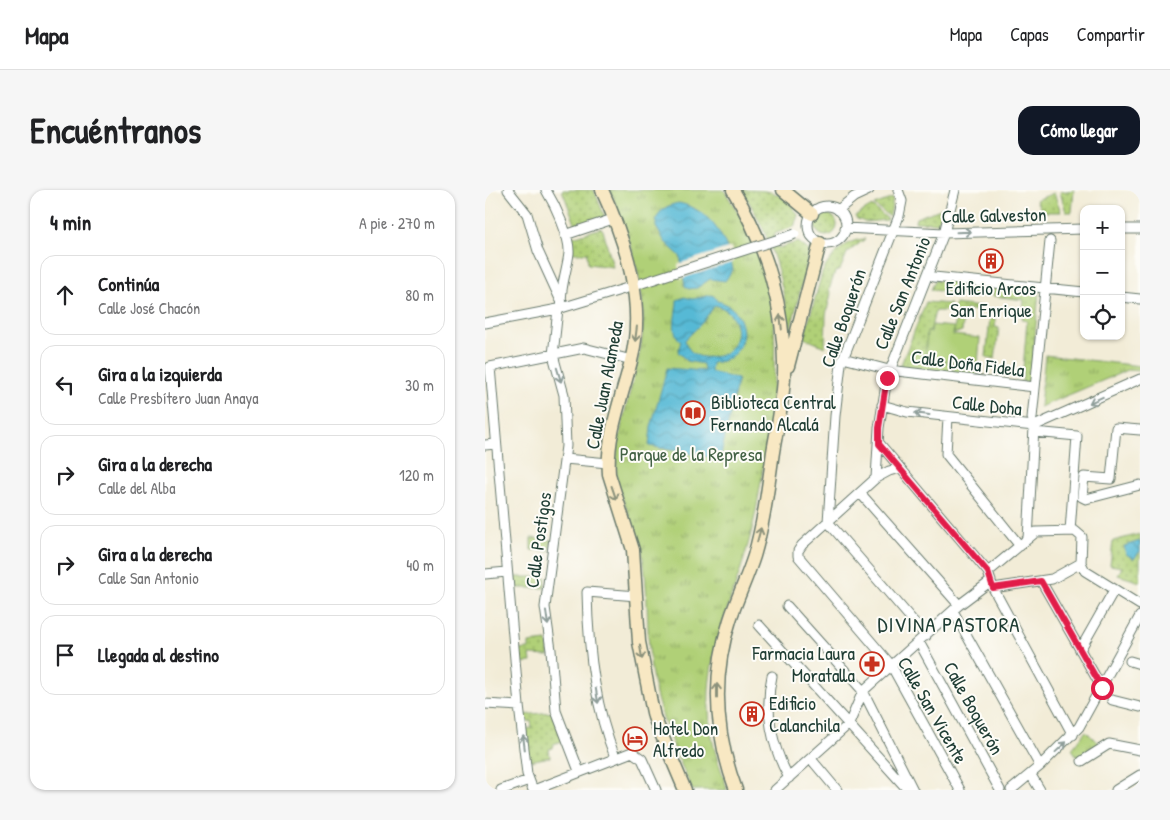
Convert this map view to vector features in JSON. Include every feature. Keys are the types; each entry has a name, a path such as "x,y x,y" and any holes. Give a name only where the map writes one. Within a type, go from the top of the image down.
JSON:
{"street":[{"path":"508,190 527,214 538,251 560,305"},
{"name":"Calle Postigos","path":"546,190 557,210 569,252 553,355 564,395 565,460 545,607 556,711 579,771"},
{"name":"Calle Juan Alameda","path":"602,190 637,285 637,324 632,360 617,412 608,462 611,486 633,550 639,642 654,717 685,790"},
{"path":"733,190 757,234 773,281 781,320 784,378"},
{"path":"783,190 812,214"},
{"path":"838,210 869,190"},
{"name":"Calle Boquerón","path":"897,190 901,206 843,358 835,416 828,522 922,639 1000,790"},
{"name":"Calle San Antonio","path":"876,478 882,405 943,233 955,190"},
{"path":"827,206 838,210 844,218 845,228 836,241 820,243 811,236 809,230 808,224 812,214 827,206"},
{"path":"565,235 613,219"},
{"name":"Calle Galveston","path":"845,228 943,233 1080,229"},
{"path":"1125,229 1140,228"},
{"path":"485,323 637,285 809,230"},
{"path":"1028,539 1035,387 1050,241"},
{"path":"737,790 724,752 718,713 717,679 730,620 753,557 763,522 784,378 820,243"},
{"path":"933,277 1080,292"},
{"path":"1125,297 1140,299"},
{"path":"632,360 585,348 490,367 488,377 496,444 519,706 529,780 534,790 632,752 640,756 656,790"},
{"name":"Calle Doña Fidela","path":"843,358 893,371 1035,387"},
{"name":"Calle Doha","path":"882,405 907,412 1033,425 1140,379"},
{"path":"948,417 946,454 1020,546"},
{"path":"1033,425 1077,436 1070,531"},
{"path":"1140,430 1116,428 1111,479 1084,476 1082,497 1086,500 1140,487"},
{"path":"485,445 496,444"},
{"path":"879,444 990,581 1073,735"},
{"path":"565,460 608,462"},
{"path":"900,468 889,470 876,478 861,494 956,608 1040,766"},
{"path":"1072,508 1140,487"},
{"name":"Calle San Vicente","path":"861,494 802,545 798,551 798,556 891,665 960,790"},
{"path":"775,790 787,784 849,724 863,691 956,608 990,581 1020,546 1036,532 1070,531 1079,533 1082,537 1081,563 1088,575 1140,605"},
{"path":"990,581 1041,581 1052,579 1081,563"},
{"path":"485,574 507,572"},
{"path":"1041,581 1102,688"},
{"path":"1080,650 1114,590"},
{"path":"615,757 606,733 598,699 590,636 587,592 637,596"},
{"path":"787,606 863,691 913,790"},
{"path":"1011,790 1031,775 1073,735 1102,688 1140,616"},
{"path":"759,625 908,790"},
{"path":"1130,661 1140,664"},
{"path":"772,676 769,696 772,733 787,784"},
{"path":"1112,700 1140,707"},
{"path":"485,704 519,706"},
{"path":"1081,761 1109,744 1140,750"},
{"path":"811,760 837,790"},
{"path":"1031,775 1040,790"},
{"path":"1116,790 1140,775"},
{"path":"501,790 529,780"}],"green space":[{"path":"562,190 594,190 605,217 576,226"},
{"name":"Parque de la Represa","path":"610,190 724,190 753,239 765,271 770,293 775,359 762,474 749,542 718,638 709,690 712,739 727,790 692,790 667,731 654,685 649,654 646,581 642,552 619,489 616,469 622,424 640,351 643,309 641,289 632,249"},
{"path":"741,190 767,191 781,196 787,201 798,215 794,227 774,234 778,248 798,242 810,251 789,337 784,299 775,260 760,223"},
{"path":"1074,190 1072,212 1066,212 1060,192"},
{"path":"1054,193 1061,212 1042,212 1036,200"},
{"path":"893,198 890,217 874,205"},
{"path":"872,206 888,220 865,222 857,219 855,216"},
{"path":"943,208 938,223 915,222 916,218"},
{"path":"826,214 834,217 837,225 834,233 826,236 818,233 815,225 818,217"},
{"path":"601,228 613,267 588,264 587,253 573,253 570,238"},
{"path":"865,239 847,253 840,270 835,272 829,290 831,293 826,315 825,347 804,338 822,273 839,250 851,242"},
{"path":"935,280 987,285 985,296 931,290"},
{"path":"994,286 1039,290 1031,383 1022,382 1027,321 1022,320 1024,300 993,296"},
{"path":"926,302 950,304 946,311 935,311 930,332 928,332 925,358 952,361 950,373 900,367"},
{"path":"955,304 980,307 979,311 965,309 962,331 954,334 956,313 953,312"},
{"path":"990,318 996,320 995,327 999,328 995,359 986,357"},
{"path":"932,325 954,327 953,335 980,338 978,364 925,358 927,332 931,332"},
{"path":"1045,355 1140,366 1140,371 1128,370 1040,407"},
{"path":"954,361 982,364 980,377 953,374"},
{"path":"1140,534 1140,582 1118,575 1122,567 1110,565 1113,541"},
{"path":"531,538 552,540 549,551 531,550"},
{"path":"511,577 546,577 545,588 512,588"},
{"path":"547,641 549,656 530,655 531,662 519,663 518,650 529,649 529,643"},
{"path":"552,712 563,741 553,744 553,748 549,749 550,757 529,761 525,729 532,728 531,721 524,722 523,715"},
{"path":"1086,731 1097,742 1103,743 1078,758 1072,749"}],"water":[{"path":"679,203 701,212 717,228 727,248 733,270 725,281 710,279 697,288 688,289 685,286 680,256 665,242 656,227 657,218 662,210"},
{"path":"714,296 717,301 725,304 738,315 743,331 739,347 734,354 726,360 712,363 711,372 738,379 720,459 649,446 651,427 667,368 704,371 703,364 687,361 678,352 681,341 677,337 674,328 677,300 684,297 693,299","holes":["715,305 729,313 736,325 735,340 732,347 726,353 713,357 696,355 687,347 685,340 701,324"]},
{"path":"1140,541 1140,551 1134,559 1126,554 1124,546"}],"pier":[{"path":"731,247 734,262 680,279 678,264"}],"place":[{"name":"Edificio Arcos San Enrique","path":"991,261"},
{"name":"Biblioteca Central Fernando Alcalá","path":"693,413"},
{"name":"Farmacia Laura Moratalla","path":"872,664"},
{"name":"Edificio Calanchila","path":"752,714"},
{"name":"Hotel Don Alfredo","path":"635,739"}],"district":[{"name":"DIVINA PASTORA","path":"949,624"}],"route":[{"path":"887,378 884,387 879,428 879,444 988,572 993,588 1041,581 1102,688"}]}
